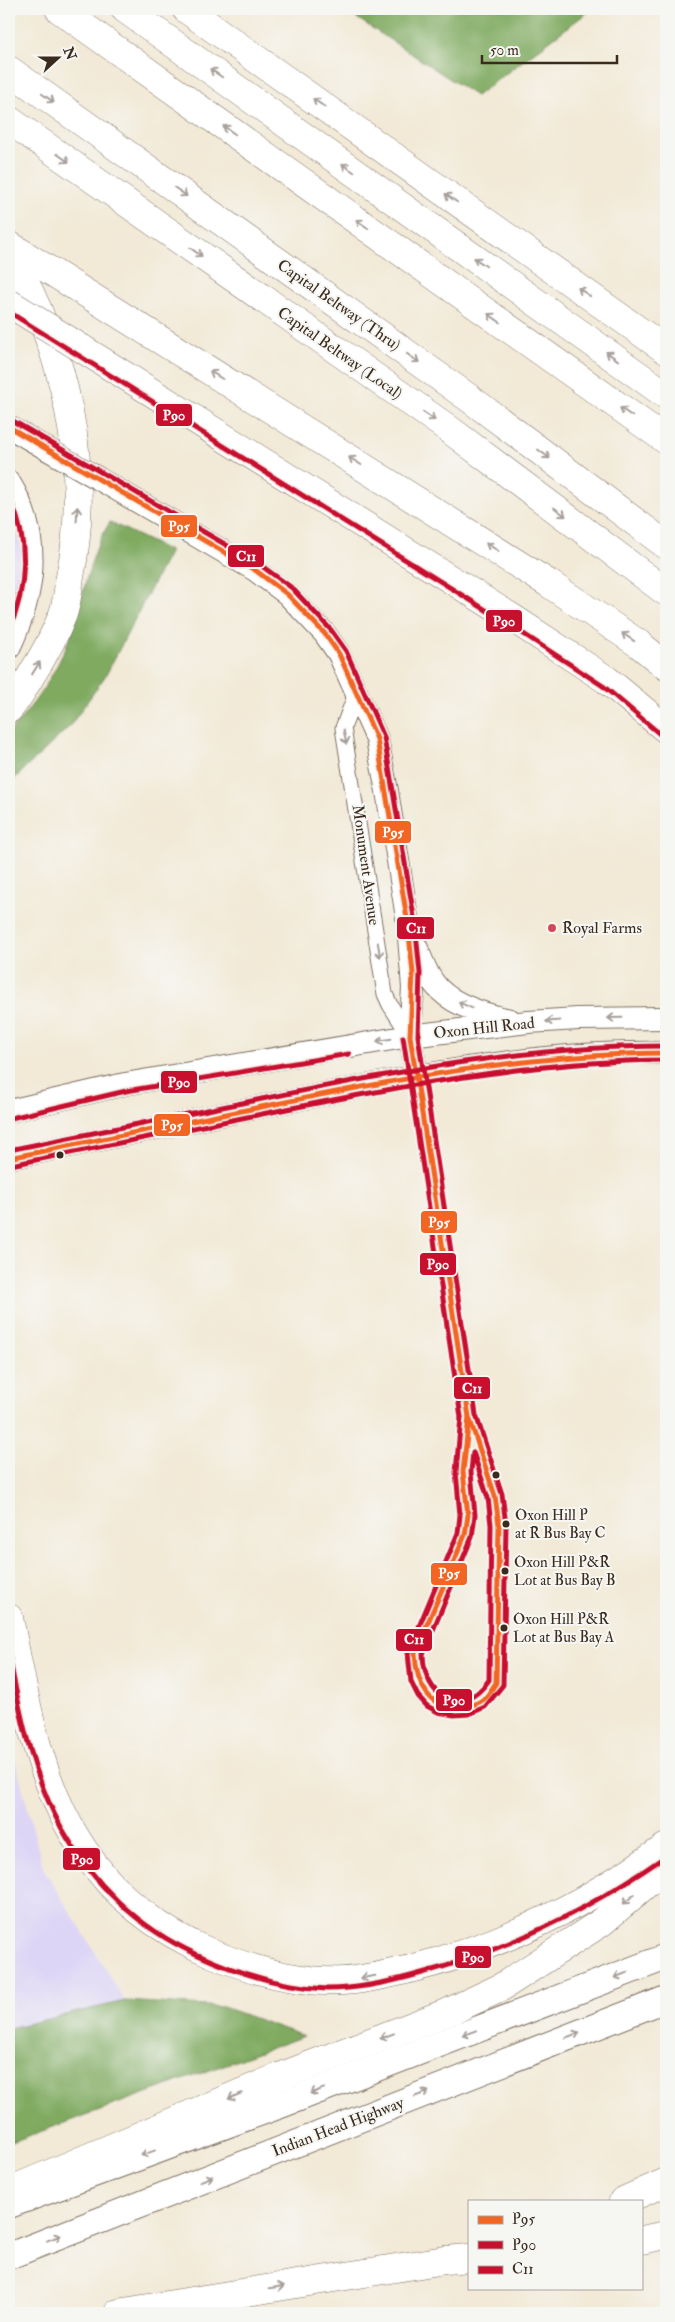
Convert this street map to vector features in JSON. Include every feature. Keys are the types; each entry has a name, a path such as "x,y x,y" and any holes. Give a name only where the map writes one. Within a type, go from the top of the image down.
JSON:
{"highway":[{"path":"59,9 666,440"},
{"path":"125,9 666,395"},
{"path":"186,9 666,350"},
{"name":"Capital Beltway (Thru)","path":"9,70 469,398 666,544"},
{"name":"Capital Beltway (Local)","path":"9,120 438,422 666,592"},
{"path":"9,245 548,583 639,644 666,666"},
{"path":"9,253 41,317 60,372 72,427 78,499 75,554 64,612 44,656 9,709"},
{"path":"9,303 568,654 607,680 666,729"},
{"path":"9,1618 30,1722 45,1773 61,1810 82,1848 108,1883 149,1920 191,1945 233,1963 289,1977 344,1981 444,1961 502,1941 590,1898 666,1847"},
{"path":"9,2190 274,2080 451,2011 500,1988 602,1922 666,1867"},
{"path":"9,2204 283,2104 666,1957"},
{"name":"Indian Head Highway","path":"9,2256 666,1999"},
{"path":"625,2200 666,2182"},
{"path":"642,2240 666,2235"},
{"path":"118,2313 461,2257"}],"main road":[{"name":"Monument Avenue","path":"9,427 248,566 287,594 325,634 339,654 377,738 408,924 413,988 410,1036 417,1076"},
{"path":"9,482 17,496 27,524 32,547 31,586 21,621 9,648"},
{"path":"408,924 422,961 440,990 463,1004 492,1016 528,1022"},
{"name":"Oxon Hill Road","path":"9,1111 125,1084 410,1036 528,1022 578,1019 666,1018"},
{"path":"9,1158 417,1076 532,1059 666,1053"}],"street":[{"name":"Monument Avenue","path":"357,691 343,728 352,769 386,994 390,1005 410,1036"}],"shaded area":[{"path":"9,502 31,586 9,648"},
{"path":"9,1736 43,1868 125,2001 9,2028"}],"green space":[{"path":"343,9 592,9 476,96"},
{"path":"110,522 170,551 106,675 70,726 9,784 9,732 39,695 62,655 74,625 97,546"},
{"path":"125,2001 223,2007 304,2036 9,2143 9,2028"}],"transit line":[{"name":"P90","path":"9,312 510,625 603,686 661,735"},
{"name":"C11","path":"13,421 259,564 292,588 331,630 346,651 384,737 415,923 420,973 418,1036 476,1415 502,1494 506,1525 503,1685 485,1707 469,1714 454,1715 438,1712 427,1706 418,1696 411,1682 408,1653 458,1533 460,1515 456,1472 461,1417"},
{"name":"P95","path":"9,427 255,570 287,594 325,634 339,654 377,739 408,924 413,973 410,1036 469,1417"},
{"name":"P90","path":"9,498 20,530 24,564 20,597 9,630"},
{"name":"P90","path":"403,1037 461,1417"},
{"name":"C11","path":"9,1150 359,1080 460,1062 563,1050 666,1046"},
{"name":"P95","path":"9,1158 412,1078 513,1063 615,1054 666,1053"},
{"name":"P90","path":"11,1118 126,1091 349,1054"},
{"name":"P90","path":"11,1165 413,1085 513,1070 564,1065 666,1060"},
{"name":"P95","path":"469,1417 495,1496 499,1525 496,1683 487,1696 479,1702 465,1707 450,1707 440,1704 426,1692 418,1674 415,1653 465,1535 468,1515 463,1472 469,1417"},
{"name":"P90","path":"473,1452 488,1498 491,1525 489,1680 478,1692 467,1699 456,1701 446,1699 437,1692 430,1682 425,1669 423,1654 472,1537 475,1515 471,1472 473,1452"},
{"name":"P90","path":"9,1655 28,1743 42,1786 61,1827 87,1867 118,1902 155,1931 196,1954 260,1978 310,1988 339,1989 387,1982 455,1963 519,1939 579,1910 666,1856"}],"place":[{"name":"Royal Farms","path":"552,928"},
{"name":"Oxon Hill P at R Bus Bay C","path":"506,1524"},
{"name":"Oxon Hill P&R Lot at Bus Bay B","path":"505,1571"},
{"name":"Oxon Hill P&R Lot at Bus Bay A","path":"504,1628"}]}
